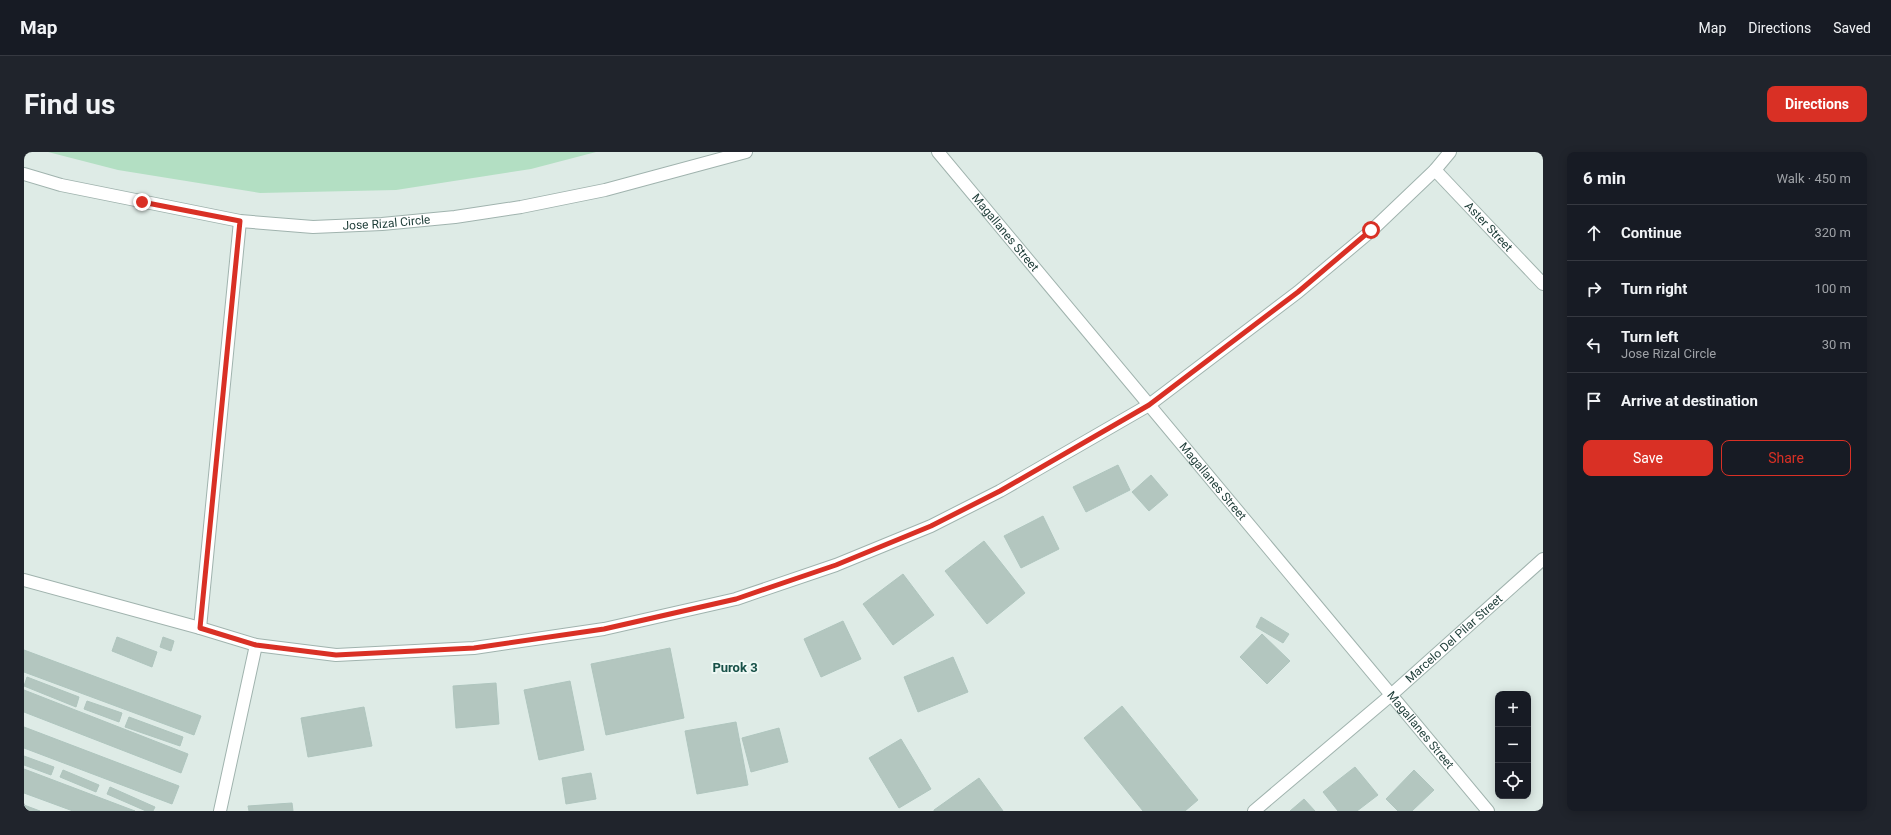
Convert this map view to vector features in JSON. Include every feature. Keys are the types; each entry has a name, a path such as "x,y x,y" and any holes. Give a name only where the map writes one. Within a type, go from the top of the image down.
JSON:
{"street":[{"name":"Jose Rizal Circle","path":"24,174 61,185 240,221 312,226 382,224 455,218 521,208 605,190 746,152"},
{"name":"Magallanes Street","path":"938,152 1488,811"},
{"path":"24,580 200,628 256,645 336,655 474,648 604,629 736,599 836,565 931,526 1000,491 1149,405 1298,292 1371,230 1435,170 1450,152"},
{"name":"Aster Street","path":"1435,170 1543,284"},
{"path":"200,628 240,221"},
{"name":"Marcelo Del Pilar Street","path":"1254,811 1391,695 1543,559"},
{"path":"220,811 256,645"}],"green space":[{"path":"48,152 596,152 531,169 396,190 260,193 118,170"}],"building":[{"path":"1118,465 1130,490 1086,512 1073,487"},
{"path":"1151,475 1168,495 1149,511 1132,492"},
{"path":"1043,516 1059,549 1021,568 1004,536"},
{"path":"984,541 1025,593 987,624 945,571"},
{"path":"903,574 934,615 893,645 863,604"},
{"path":"1261,617 1289,634 1283,643 1256,627"},
{"path":"843,621 861,659 821,677 804,639"},
{"path":"1262,634 1290,661 1267,684 1240,657"},
{"path":"117,637 157,652 152,667 112,651"},
{"path":"163,637 174,641 171,651 160,647"},
{"path":"670,648 684,718 606,735 591,664"},
{"path":"24,650 201,716 194,735 24,672"},
{"path":"953,657 968,692 918,712 904,677"},
{"path":"27,677 79,697 76,707 24,686"},
{"path":"570,681 584,750 539,760 524,690"},
{"path":"496,683 499,724 456,728 453,686"},
{"path":"24,690 188,754 181,773 24,712"},
{"path":"87,701 122,713 119,722 84,709"},
{"path":"1122,706 1198,800 1185,811 1143,811 1084,738"},
{"path":"364,707 372,746 308,757 301,718"},
{"path":"129,717 183,737 180,746 125,727"},
{"path":"736,722 748,785 697,794 685,731"},
{"path":"24,727 179,786 172,804 24,748"},
{"path":"779,728 788,762 751,772 742,738"},
{"path":"901,739 931,789 899,808 869,758"},
{"path":"24,756 54,767 51,775 24,765"},
{"path":"1355,767 1378,795 1357,811 1338,811 1323,792"},
{"path":"24,769 135,811 73,811 24,793"},
{"path":"63,770 99,785 96,792 60,777"},
{"path":"1414,770 1434,790 1412,811 1398,811 1386,799"},
{"path":"591,773 596,799 566,804 562,778"},
{"path":"979,778 1003,811 934,811 934,810"},
{"path":"110,787 155,807 153,811 146,811 107,794"},
{"path":"1304,799 1315,811 1290,811"},
{"path":"292,803 293,811 249,811 248,806"},
{"path":"24,805 40,811 24,811"}],"district":[{"name":"Purok 3","path":"735,667"}],"route":[{"path":"142,202 240,221 200,628 256,645 336,655 474,648 604,629 736,599 836,565 931,526 1000,491 1149,405 1298,292 1371,230"}]}
